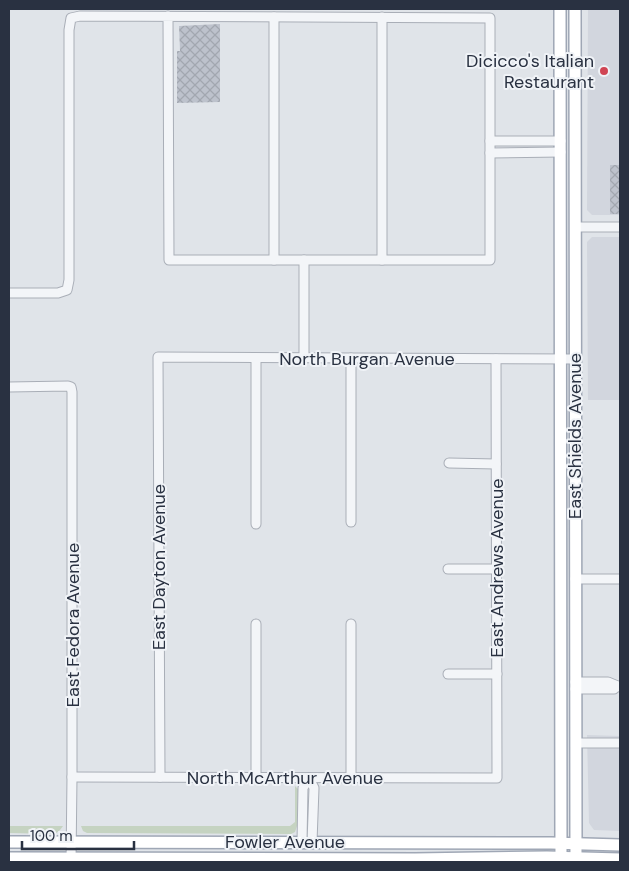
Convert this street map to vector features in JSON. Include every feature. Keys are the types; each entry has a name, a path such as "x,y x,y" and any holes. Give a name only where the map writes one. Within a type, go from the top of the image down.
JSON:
{"main road":[{"name":"East Shields Avenue","path":"560,9 561,860"},
{"name":"East Shields Avenue","path":"575,9 576,860"},
{"path":"562,476 568,510 568,575 576,579"},
{"path":"562,581 568,615 568,676 569,681 575,686"},
{"name":"Fowler Avenue","path":"9,842 561,843 620,845"},
{"path":"225,859 242,852 301,851 310,848 307,842"},
{"path":"9,858 71,860 620,859"}],"street":[{"path":"9,293 58,293 67,290 69,280 70,30 71,18 80,16 168,16 274,17 321,12 382,17 490,18 490,260 169,260 168,16"},
{"path":"274,17 274,260"},
{"path":"382,17 382,260"},
{"path":"490,141 561,147"},
{"path":"490,153 561,147"},
{"path":"575,227 620,227"},
{"path":"304,260 304,358"},
{"name":"North Burgan Avenue","path":"158,357 575,359"},
{"name":"East Dayton Avenue","path":"158,357 160,777"},
{"path":"256,358 256,524"},
{"path":"351,358 351,522"},
{"name":"East Andrews Avenue","path":"496,359 497,778"},
{"name":"East Fedora Avenue","path":"9,387 72,387 71,860"},
{"path":"449,463 496,464"},
{"path":"448,569 497,569"},
{"path":"576,579 620,579"},
{"path":"256,624 256,777"},
{"path":"351,624 351,778"},
{"path":"448,674 497,674"},
{"path":"575,686 614,689 619,687"},
{"path":"576,743 620,743"},
{"name":"North McArthur Avenue","path":"72,777 497,778"},
{"path":"307,842 314,788 308,778"}],"shaded area":[{"path":"588,9 620,9 620,215 592,215 587,210"},
{"path":"592,237 620,237 620,400 588,400 587,242"},
{"path":"587,735 620,736 620,831 594,830 589,823"}],"green space":[{"path":"295,786 298,789 297,826 295,832 291,834 87,833 83,831 81,826 290,826 295,822"},
{"path":"9,826 63,826 55,834 9,833"}],"building":[{"path":"220,24 220,102 177,103 177,51 180,51 179,26"},
{"path":"610,165 620,165 620,214 610,214"}],"place":[{"name":"Dicicco's Italian Restaurant","path":"604,71"}]}
